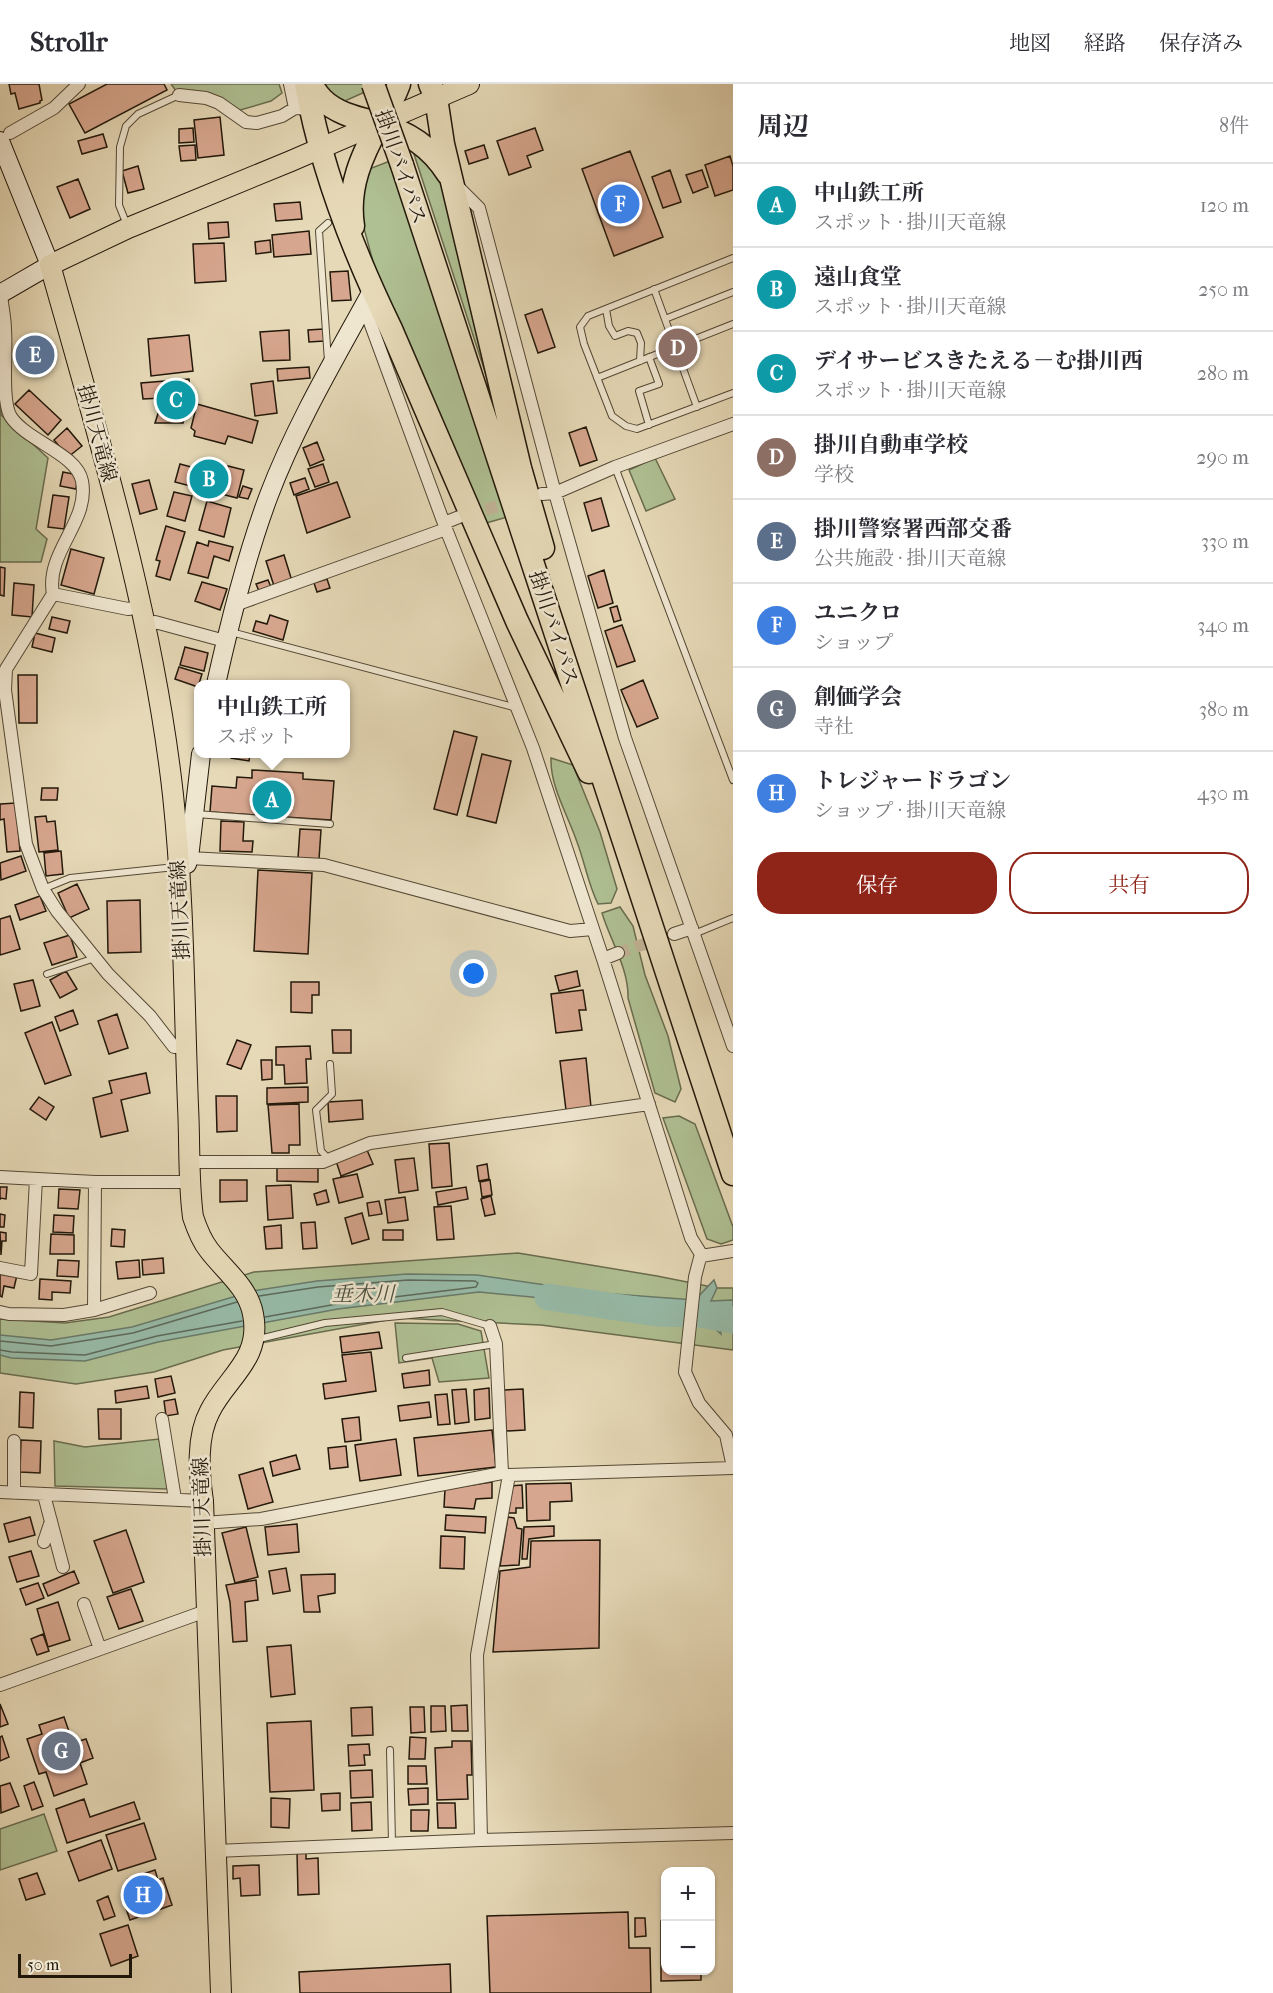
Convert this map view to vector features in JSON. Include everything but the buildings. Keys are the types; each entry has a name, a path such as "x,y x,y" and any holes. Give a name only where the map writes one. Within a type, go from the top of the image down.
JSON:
{"highway":[{"path":"306,84 303,108 357,251"},
{"path":"311,84 323,100 349,116 379,123 417,141 437,157 453,182"},
{"name":"掛川バイパス","path":"373,84 402,165 733,1174"},
{"path":"399,84 361,160 352,189 351,215 368,298 391,329 517,621 629,855"},
{"path":"433,91 443,144 520,468 556,596 611,763 629,855"}],"main road":[{"path":"50,265 128,228 379,123 433,91 469,84"},
{"name":"掛川天竜線","path":"50,265 104,457 142,616 165,734 184,862 186,1046 193,1217 198,1233 209,1250 241,1287 253,1313 253,1339 247,1359 209,1411 200,1444 199,1470 203,1501 220,1993"}],"street":[{"path":"79,84 54,108 5,137 50,265 0,294 5,330 6,394 10,416 30,436 71,463 80,473 83,494 74,526 57,555 52,573 53,594 6,669 5,690 26,844 43,889 57,911 108,974 150,1016 174,1047 186,1046"},
{"path":"179,95 206,98 219,103 246,122 257,123 303,108 290,84"},
{"path":"453,182 479,208 555,493 625,738 733,1046"},
{"path":"217,680 234,605 269,495 289,448 368,298"},
{"path":"203,1522 261,1519 505,1474 733,1467 726,1435 699,1402 685,1372 695,1277 701,1254 690,1238 603,958 534,748 445,526 368,298"},
{"path":"542,494 555,493 615,467 733,424"},
{"path":"234,605 445,526 459,517"},
{"path":"53,594 128,609 155,622 227,636"},
{"path":"201,758 195,814 184,862 324,865 570,931 593,929"},
{"path":"674,934 693,931"},
{"path":"603,958 618,953"},
{"path":"0,1177 95,1182 323,1162 370,1143 649,1104"},
{"path":"0,1268 31,1274 36,1179"},
{"path":"94,1310 95,1182"},
{"path":"701,1256 733,1251"},
{"path":"0,1312 64,1315 94,1310 150,1293"},
{"path":"481,1840 477,1655 505,1474 496,1344 490,1326"},
{"path":"162,1419 176,1499"},
{"path":"14,1441 14,1493"},
{"path":"0,1492 203,1501"},
{"path":"44,1495 63,1567"},
{"path":"44,1542 51,1521"},
{"path":"84,1604 100,1649"},
{"path":"0,1685 206,1611"},
{"path":"216,1851 392,1843 733,1833"}],"lane":[{"path":"128,228 119,205 120,147 126,126 146,110 179,95"},
{"path":"328,223 319,231 329,371"},
{"path":"733,258 588,316 580,327 584,344 612,416 626,426 637,429 733,393"},
{"path":"654,289 697,407"},
{"path":"665,319 733,292"},
{"path":"606,309 609,326 615,336 628,331 637,333 641,343 640,361"},
{"path":"597,378 733,324"},
{"path":"649,357 659,384 639,391 649,425"},
{"path":"615,467 733,780"},
{"path":"227,636 518,708"},
{"path":"195,814 330,824"},
{"path":"43,889 70,878 184,862"},
{"path":"693,931 733,918"},
{"path":"47,974 96,958"},
{"path":"329,1160 321,1150 316,1110 332,1094 330,1064"},
{"path":"253,1339 325,1323 442,1312 490,1326"},
{"path":"406,1358 496,1344"},
{"path":"390,1750 392,1843"}],"shaded area":[{"path":"171,84 279,84 282,93 271,101 237,111 179,95"},
{"path":"324,84 364,84 367,91 345,101 331,94"},
{"path":"414,154 425,155 441,174 500,418"},
{"path":"390,161 511,516 486,523 382,295 358,206 369,169"},
{"path":"0,403 2,403 1,415 48,458 36,529 47,539 41,562 0,562"},
{"path":"655,458 675,499 646,511 629,470"},
{"path":"551,758 573,765 600,832 617,889 611,903 598,904 556,790"},
{"path":"620,907 633,926 645,975 668,1036 681,1089 675,1102 655,1093 628,998 622,965 602,913"},
{"path":"679,1116 695,1124 733,1227 733,1240 721,1244 707,1239 663,1118"},
{"path":"518,1253 717,1288 733,1288 733,1350 541,1325 398,1318 223,1350 154,1372 76,1384 0,1373 0,1319 65,1323 109,1317 254,1272"},
{"path":"395,1323 458,1324 481,1331 489,1378 439,1382 432,1358 399,1363"},
{"path":"159,1439 168,1489 55,1486 54,1441 85,1447"},
{"path":"44,1814 57,1851 0,1870 0,1829"}],"water":[{"path":"407,1274 477,1275 600,1293 695,1300 714,1280 717,1288 711,1301 733,1300 733,1320 719,1320 721,1334 703,1318 584,1302 479,1292 338,1309 158,1342 85,1361 11,1358 0,1355 0,1335 51,1340 132,1327 253,1291 317,1281"}],"waterway":[{"name":"垂木川","path":"548,1297 657,1313 700,1314 733,1320"}],"tunnel":[{"path":"468,514 518,501"},
{"path":"618,953 659,939"}],"place":[{"name":"ユニクロ","path":"620,204"},
{"name":"掛川自動車学校","path":"678,348"},
{"name":"掛川警察署西部交番","path":"35,355"},
{"name":"デイサービスきたえる－む掛川西","path":"176,400"},
{"name":"遠山食堂","path":"209,479"},
{"name":"中山鉄工所","path":"272,800"},
{"name":"創価学会","path":"61,1751"},
{"name":"トレジャードラゴン","path":"143,1895"}]}
